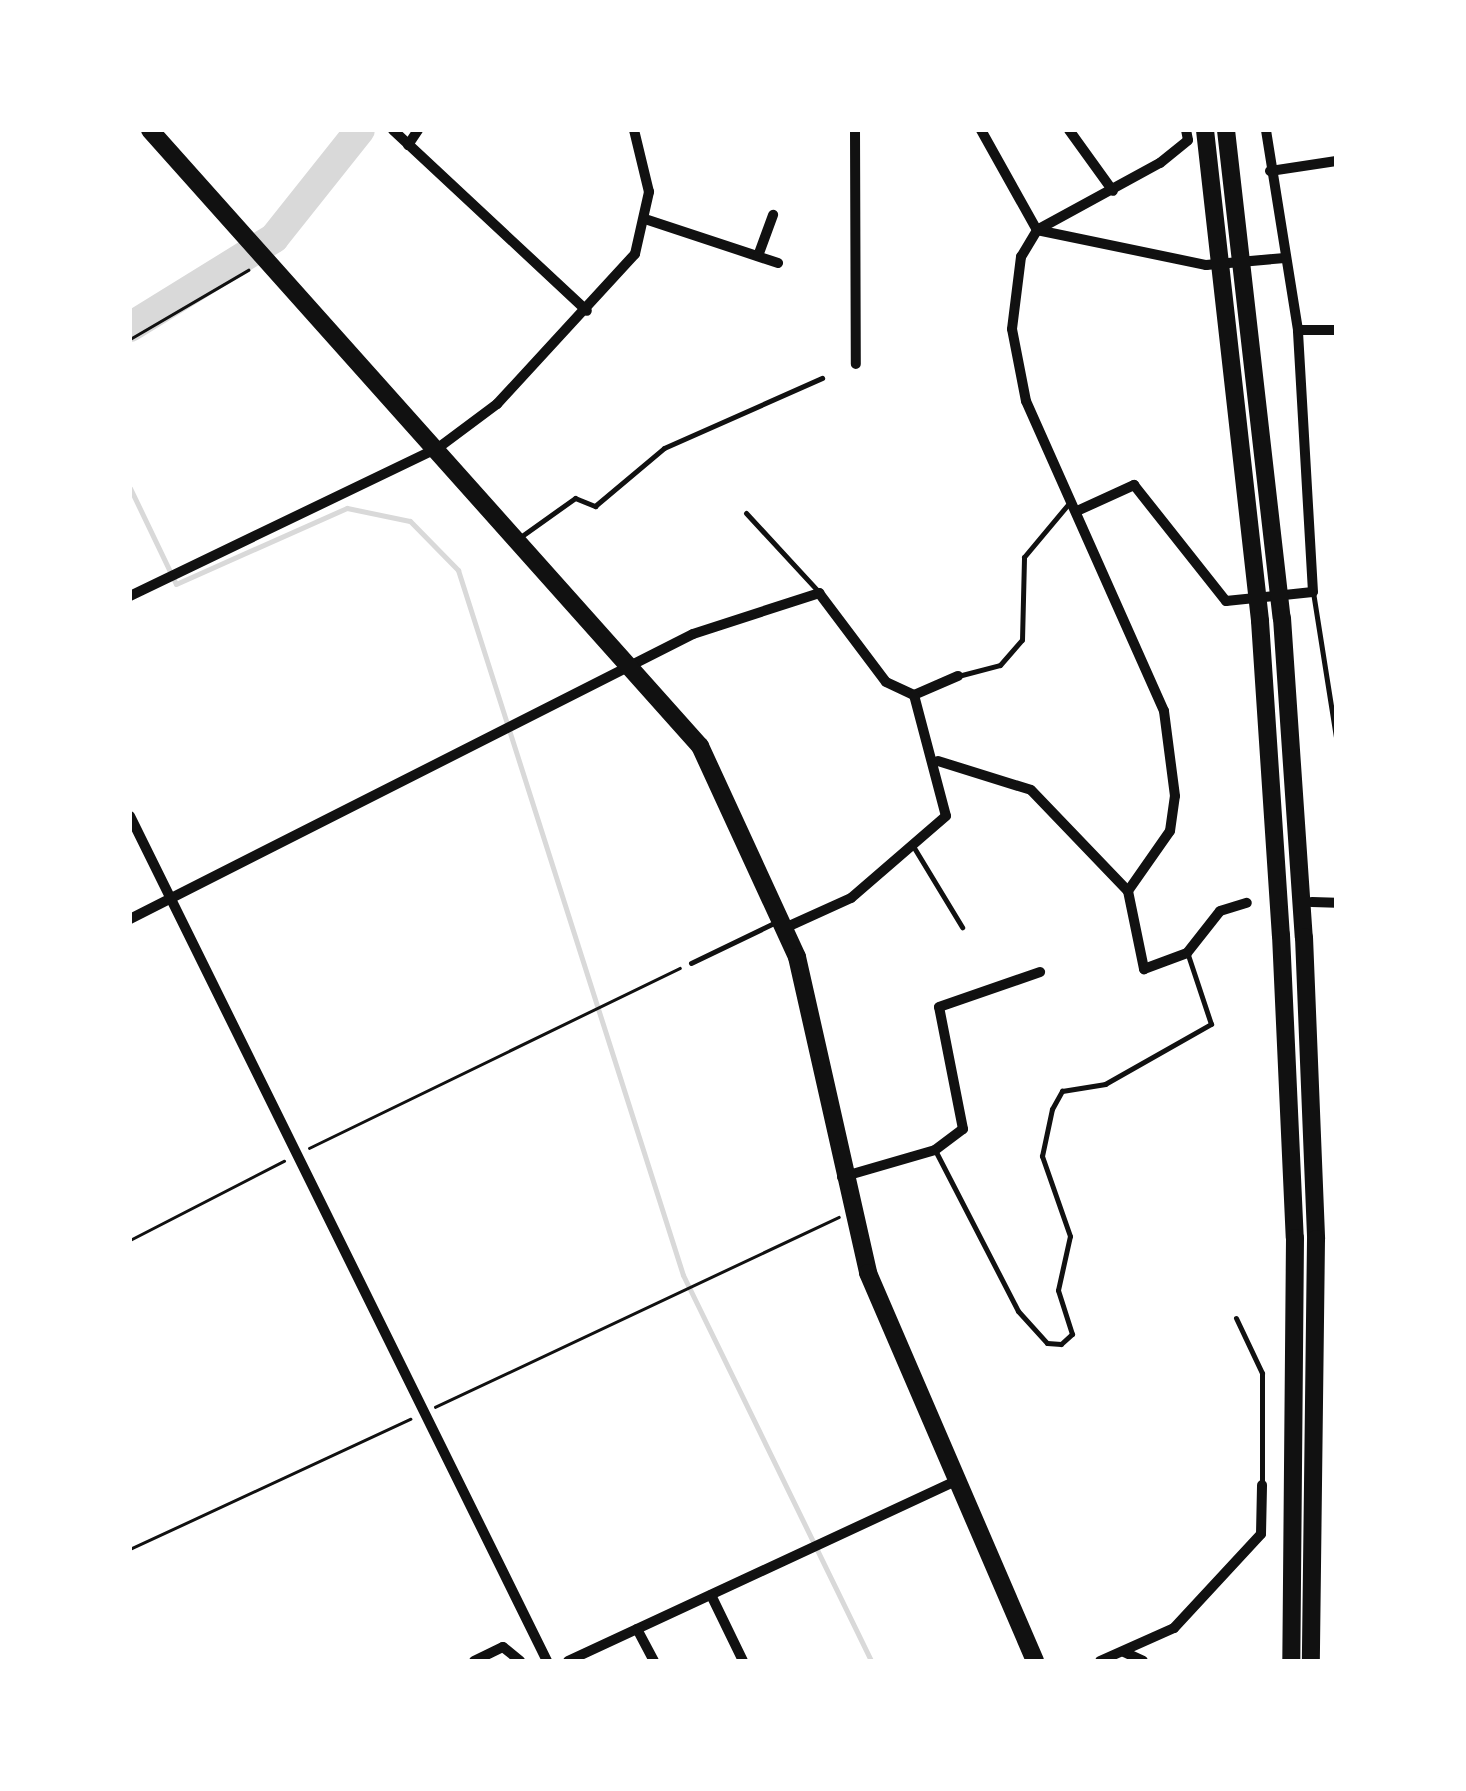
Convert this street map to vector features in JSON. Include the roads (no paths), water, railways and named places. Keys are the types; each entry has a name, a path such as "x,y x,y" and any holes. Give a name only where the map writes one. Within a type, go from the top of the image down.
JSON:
{"main road":[{"path":"150,130 519,538 700,746 785,923 848,1212 956,1481 1034,1661"},
{"path":"1205,130 1260,621 1281,935 1295,1238 1291,1657"},
{"path":"1226,130 1282,618 1304,938 1316,1239 1311,1659"}],"street":[{"path":"392,130 587,311"},
{"path":"408,145 418,130"},
{"path":"130,596 438,448 497,404 587,311 635,254 648,220 646,155 634,130"},
{"path":"855,130 856,364"},
{"path":"981,130 1037,230 1206,265 1285,258"},
{"path":"1069,130 1113,190"},
{"path":"1128,891 1170,832 1171,749 1133,632 1014,366 1021,257 1037,230 1113,190 1188,140 1186,130"},
{"path":"1074,506 1134,485 1226,600 1313,592 1298,330 1266,130"},
{"path":"1270,171 1336,160"},
{"path":"758,256 774,215"},
{"path":"648,220 778,262"},
{"path":"1298,330 1336,330"},
{"path":"130,919 693,634 819,593 886,682 914,695 938,761 946,816 851,898 785,923"},
{"path":"914,695 958,676"},
{"path":"938,761 1030,790 1128,891 1144,969 1187,952 1220,911 1247,903"},
{"path":"130,816 427,1411 547,1661"},
{"path":"1312,902 1336,903"},
{"path":"841,1178 935,1150 963,1128 940,1007 1040,972"},
{"path":"568,1661 956,1481"},
{"path":"1100,1661 1174,1628 1261,1534 1262,1485"},
{"path":"711,1595 742,1661"},
{"path":"638,1629 654,1661"},
{"path":"474,1661 503,1647 520,1661"},
{"path":"1124,1652 1143,1661"}],"lane":[{"path":"519,538 574,498 595,506 664,448 822,378"},
{"path":"958,676 1000,666 1022,640 1024,557 1074,506"},
{"path":"746,513 819,593"},
{"path":"1313,592 1336,737"},
{"path":"913,846 962,927"},
{"path":"691,963 785,923"},
{"path":"935,1150 1018,1311 1047,1344 1061,1344 1072,1334 1058,1290 1070,1236 1042,1156 1048,1122 1062,1091 1106,1084 1211,1024 1187,952"},
{"path":"1236,1318 1262,1373 1262,1485"}],"waterway":[{"path":"130,327 274,238 360,130"},
{"path":"130,488 176,584 347,508 410,521 458,570 683,1275 871,1661"}]}
